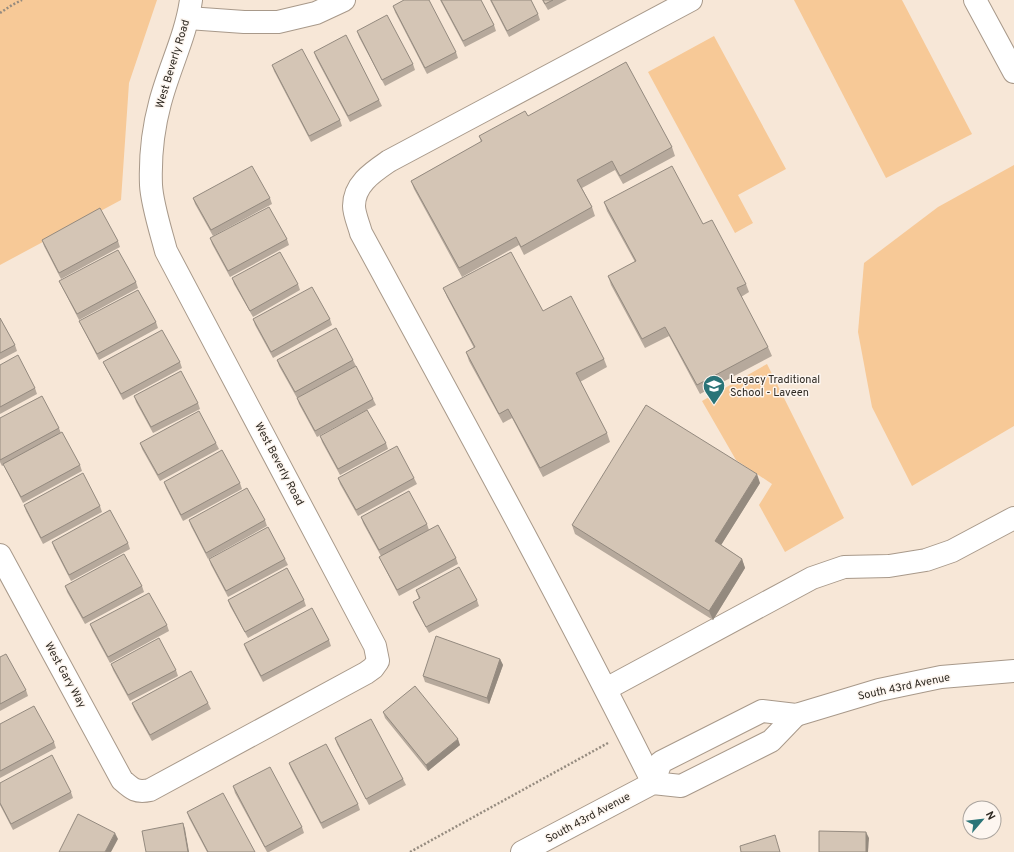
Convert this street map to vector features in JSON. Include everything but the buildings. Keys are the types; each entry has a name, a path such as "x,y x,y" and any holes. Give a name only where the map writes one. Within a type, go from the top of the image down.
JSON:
{"street":[{"path":"190,9 244,22 278,22 316,13 344,0"},
{"path":"653,783 606,689 361,232 354,207 356,191 370,174 389,161 691,0"},
{"path":"975,0 1014,72"},
{"name":"West Beverly Road","path":"136,791 143,792 157,787 366,673 373,668 378,661 375,646 166,250 160,230 151,186 152,148 160,102 190,9"},
{"path":"606,689 812,578 844,567 889,566 926,560 952,551 1014,518"},
{"name":"West Gary Way","path":"0,554 122,780 136,791"},
{"name":"South 43rd Avenue","path":"653,783 661,762 762,711 796,715 878,690 941,677 1014,671"},
{"name":"South 43rd Avenue","path":"522,852 653,783 681,786 771,741 796,715"}],"path":[{"path":"0,13 22,0"},
{"path":"410,852 627,732"}],"shaded area":[{"path":"0,0 157,0 129,83 121,200 0,265"},
{"path":"794,0 902,0 972,134 886,178"},
{"path":"714,36 786,169 738,195 753,223 735,233 648,72"},
{"path":"1014,165 1014,426 912,486 872,407 858,332 864,263 938,207"},
{"path":"767,364 844,518 785,552 759,505 772,484 736,460 702,401"}],"place":[{"name":"Legacy Traditional School - Laveen","path":"714,406"}]}
